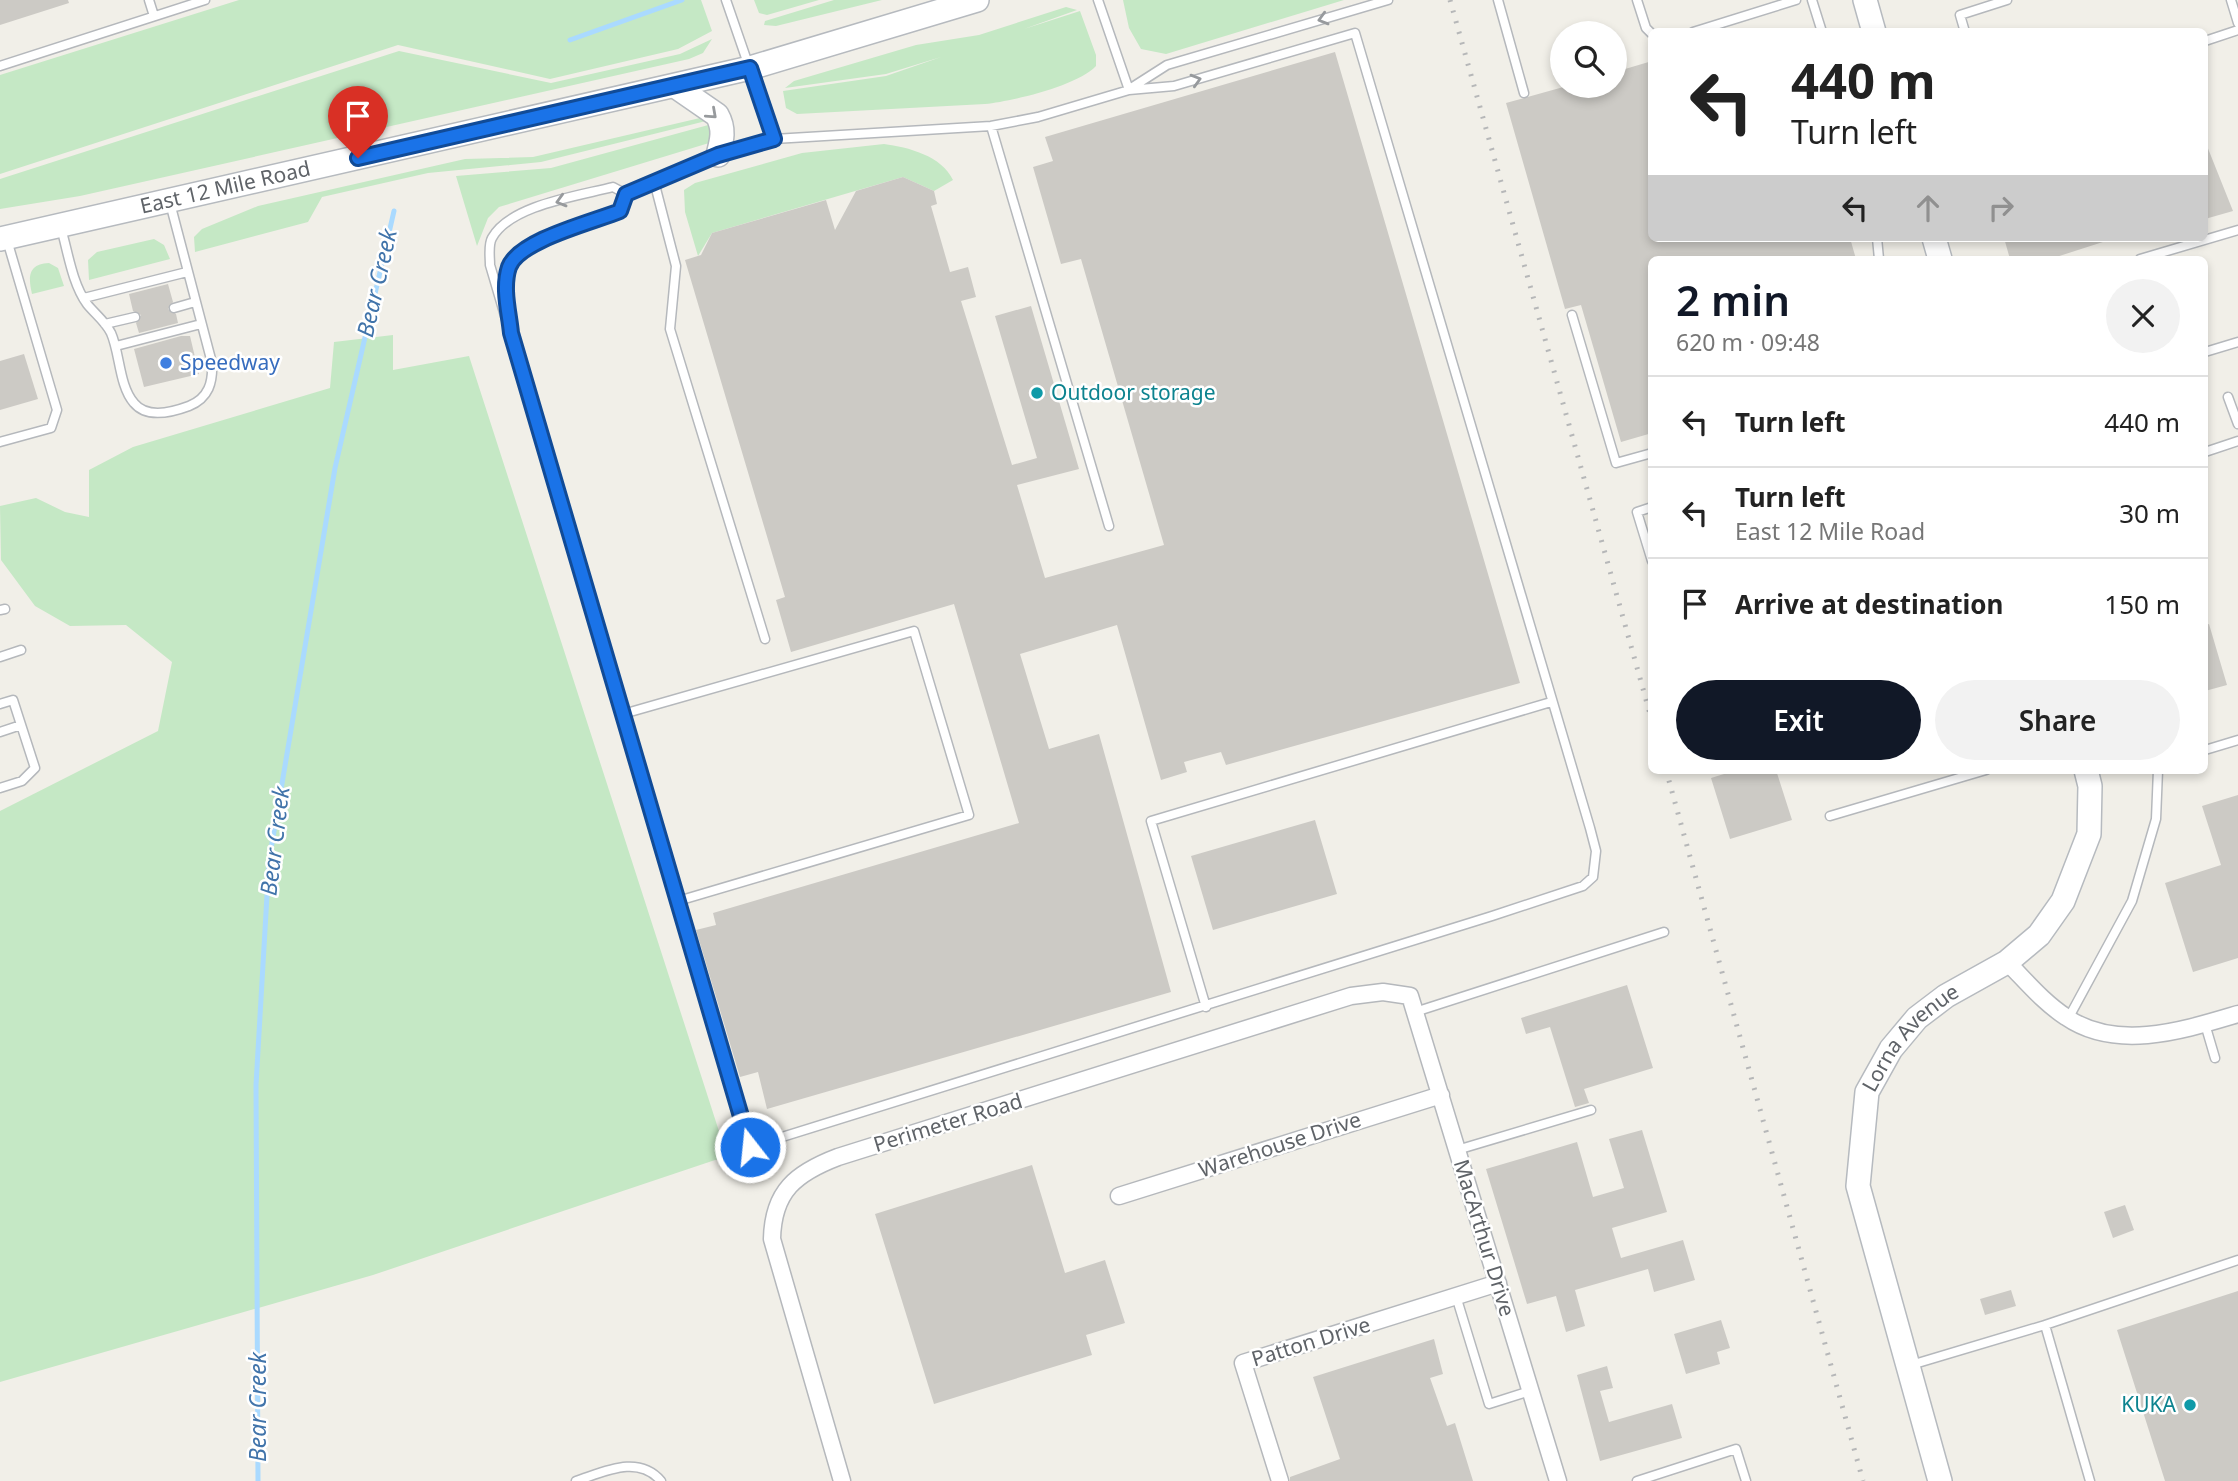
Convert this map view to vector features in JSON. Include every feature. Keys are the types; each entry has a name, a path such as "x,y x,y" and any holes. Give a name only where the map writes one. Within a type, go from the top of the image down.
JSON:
{"main road":[{"name":"East 12 Mile Road","path":"3,238 750,68 977,0"},
{"path":"1865,0 1873,28"},
{"path":"675,86 717,115 721,121 723,137 718,155"},
{"name":"Lorna Avenue","path":"1940,1481 1858,1186 1867,1092 1891,1049 1917,1018 1946,996 2007,962 2039,935 2063,901 2088,834 2089,774"}],"street":[{"path":"2007,962 2040,998 2068,1019 2108,1035 2158,1035 2238,1014"},
{"name":"Perimeter Road","path":"842,1481 772,1238 775,1209 792,1182 820,1164 838,1157 1351,996 1383,992 1413,1004"},
{"name":"MacArthur Drive","path":"1413,1004 1558,1481"},
{"name":"Warehouse Drive","path":"1119,1196 1440,1095"},
{"name":"Patton Drive","path":"1280,1481 1243,1363 1498,1283"}],"lane":[{"path":"149,0 154,16"},
{"path":"0,66 205,0"},
{"path":"1098,0 1129,90"},
{"path":"1129,90 1167,65 1388,0"},
{"path":"1498,0 1524,93"},
{"path":"1637,0 1648,31"},
{"path":"1706,28 1796,0"},
{"path":"1812,0 1821,28"},
{"path":"1964,28 1960,15 2007,0"},
{"path":"2231,0 2238,23"},
{"path":"727,3 774,139"},
{"path":"2208,40 2238,30"},
{"path":"511,333 505,287 510,265 522,250 620,211 626,194 718,155 774,139 991,126 1038,117 1129,90 1174,86 1355,33 1596,851 1593,877 1583,886 1206,1007 750,1147 490,265 490,240 504,222 521,213 612,187 626,194"},
{"path":"991,126 1108,526"},
{"path":"654,181 676,267 670,330 765,639"},
{"path":"61,225 77,285 84,298 106,324 135,404 146,412 161,413 188,407 208,392 212,376 169,201"},
{"path":"2208,239 2238,230"},
{"path":"0,442 51,428 57,410 3,238"},
{"path":"2150,256 2197,242"},
{"path":"84,298 187,272"},
{"path":"174,308 195,302"},
{"path":"1572,315 1616,463 1648,454"},
{"path":"106,324 135,317"},
{"path":"116,346 201,324"},
{"path":"2208,351 2238,342"},
{"path":"2228,397 2238,424"},
{"path":"2208,451 2238,441"},
{"path":"1648,508 1637,512 1648,548"},
{"path":"623,714 914,631 969,815 678,901"},
{"path":"0,657 21,650"},
{"path":"0,704 13,700 35,768 22,781 0,788"},
{"path":"1206,1007 1151,821 1551,702"},
{"path":"0,732 21,725"},
{"path":"2208,749 2238,740"},
{"path":"1830,816 1972,774"},
{"path":"2068,1019 2133,901 2155,819 2158,774"},
{"path":"1413,1004 1664,932"},
{"path":"2205,1024 2215,1058"},
{"path":"1457,1150 1591,1110"},
{"path":"1908,1366 2045,1325 2238,1260"},
{"path":"1456,1296 1489,1404 1531,1391"},
{"path":"2045,1325 2090,1481"},
{"path":"1637,1481 1736,1449 1746,1481"},
{"path":"576,1481 628,1466 648,1469 661,1481"}],"green space":[{"path":"239,0 701,0 712,31 678,49 550,79 398,45 0,174 0,75"},
{"path":"754,0 819,0 767,15 759,13"},
{"path":"834,0 882,0 776,26 764,25 765,21"},
{"path":"1123,0 1344,0 1166,54 1141,49 1129,28"},
{"path":"1066,7 1077,10 1024,29 1080,11 1096,55 1096,66 1060,86 1011,100 985,104 797,114 786,108 783,91 886,76 941,57 886,74 785,88 794,81 916,45 979,35"},
{"path":"712,39 703,53 689,59 80,196 0,209 0,179 399,51 551,83 680,54"},
{"path":"700,118 710,120 541,162 428,173 322,197 308,222 195,252 194,237 202,229 258,206 465,159 533,157"},
{"path":"712,124 714,133 709,143 499,207 488,218 477,246 456,176 551,168"},
{"path":"884,144 913,150 933,159 953,180 934,191 903,177 712,233 698,256 685,212 684,190 695,183 802,153"},
{"path":"154,239 164,245 170,259 89,280 88,260 97,252"},
{"path":"49,263 58,268 64,286 32,294 31,272 37,266"},
{"path":"393,335 393,370 469,356 727,1156 373,1275 0,1382 0,811 158,731 172,662 126,625 70,626 35,606 1,560 0,506 36,498 65,512 89,517 89,470 133,447 330,388 334,342"}],"building":[{"path":"0,0 68,0 69,3 0,25"},
{"path":"1335,52 1520,683 1226,765 1221,752 1184,762 1187,772 1161,780 1117,625 1020,654 1049,749 1099,734 1171,992 767,1109 758,1072 740,1077 696,930 716,925 713,913 1019,823 954,604 791,652 776,600 785,597 685,260 701,255 712,233 826,200 835,230 856,191 903,177 934,191 937,204 931,206 950,272 968,267 976,297 961,301 1012,465 1037,458 995,316 1031,306 1079,469 1017,485 1045,578 1164,545 1081,259 1061,264 1033,167 1053,161 1045,137"},
{"path":"1648,62 1648,242 1851,242 1855,256 1648,256 1648,434 1621,442 1581,305 1565,309 1506,103 1550,91 1550,98 1627,98 1627,68"},
{"path":"2208,148 2233,211 2208,218"},
{"path":"2005,242 2103,242 2059,256 2009,256"},
{"path":"168,284 173,302 168,309 176,314 178,323 139,333 136,323 141,315 133,311 129,294"},
{"path":"190,336 199,374 144,387 134,349"},
{"path":"24,354 38,399 0,410 0,361"},
{"path":"2208,624 2227,685 2208,690"},
{"path":"1724,774 1777,774 1792,820 1730,839 1711,778"},
{"path":"2238,795 2238,958 2193,972 2165,883 2221,865 2202,806"},
{"path":"1315,820 1337,894 1213,930 1191,856"},
{"path":"1627,985 1653,1068 1584,1089 1589,1103 1575,1107 1550,1027 1526,1034 1521,1018"},
{"path":"1642,1130 1667,1212 1612,1228 1621,1258 1683,1240 1695,1280 1654,1292 1648,1269 1575,1290 1585,1326 1566,1332 1556,1296 1527,1304 1486,1169 1577,1142 1593,1197 1624,1188 1609,1139"},
{"path":"1032,1165 1065,1273 1105,1260 1125,1323 1086,1335 1092,1355 934,1404 875,1214"},
{"path":"2125,1205 2134,1230 2113,1238 2104,1212"},
{"path":"2011,1290 2016,1306 1985,1315 1980,1299"},
{"name":"KUKA","path":"2238,1291 2238,1481 2165,1481 2117,1330"},
{"path":"1721,1320 1730,1348 1717,1352 1720,1364 1686,1374 1674,1334"},
{"path":"1434,1339 1443,1374 1430,1378 1447,1426 1455,1423 1473,1481 1290,1481 1290,1477 1340,1459 1313,1377"},
{"path":"1607,1366 1613,1388 1600,1391 1609,1422 1672,1404 1682,1438 1600,1461 1577,1375"}],"waterway":[{"name":"Bear Creek","path":"570,40 682,0"},
{"name":"Bear Creek","path":"258,1481 256,1085 269,861 335,468 394,211"}],"railway":[{"path":"1450,0 1648,707"},
{"path":"1667,774 1863,1481"}],"place":[{"name":"Speedway","path":"166,363"},
{"name":"Outdoor storage","path":"1037,393"},
{"name":"KUKA","path":"2190,1405"}],"route":[{"path":"358,158 750,68 774,139 718,155 626,194 620,211 522,250 510,265 505,287 511,333 750,1147"}]}
